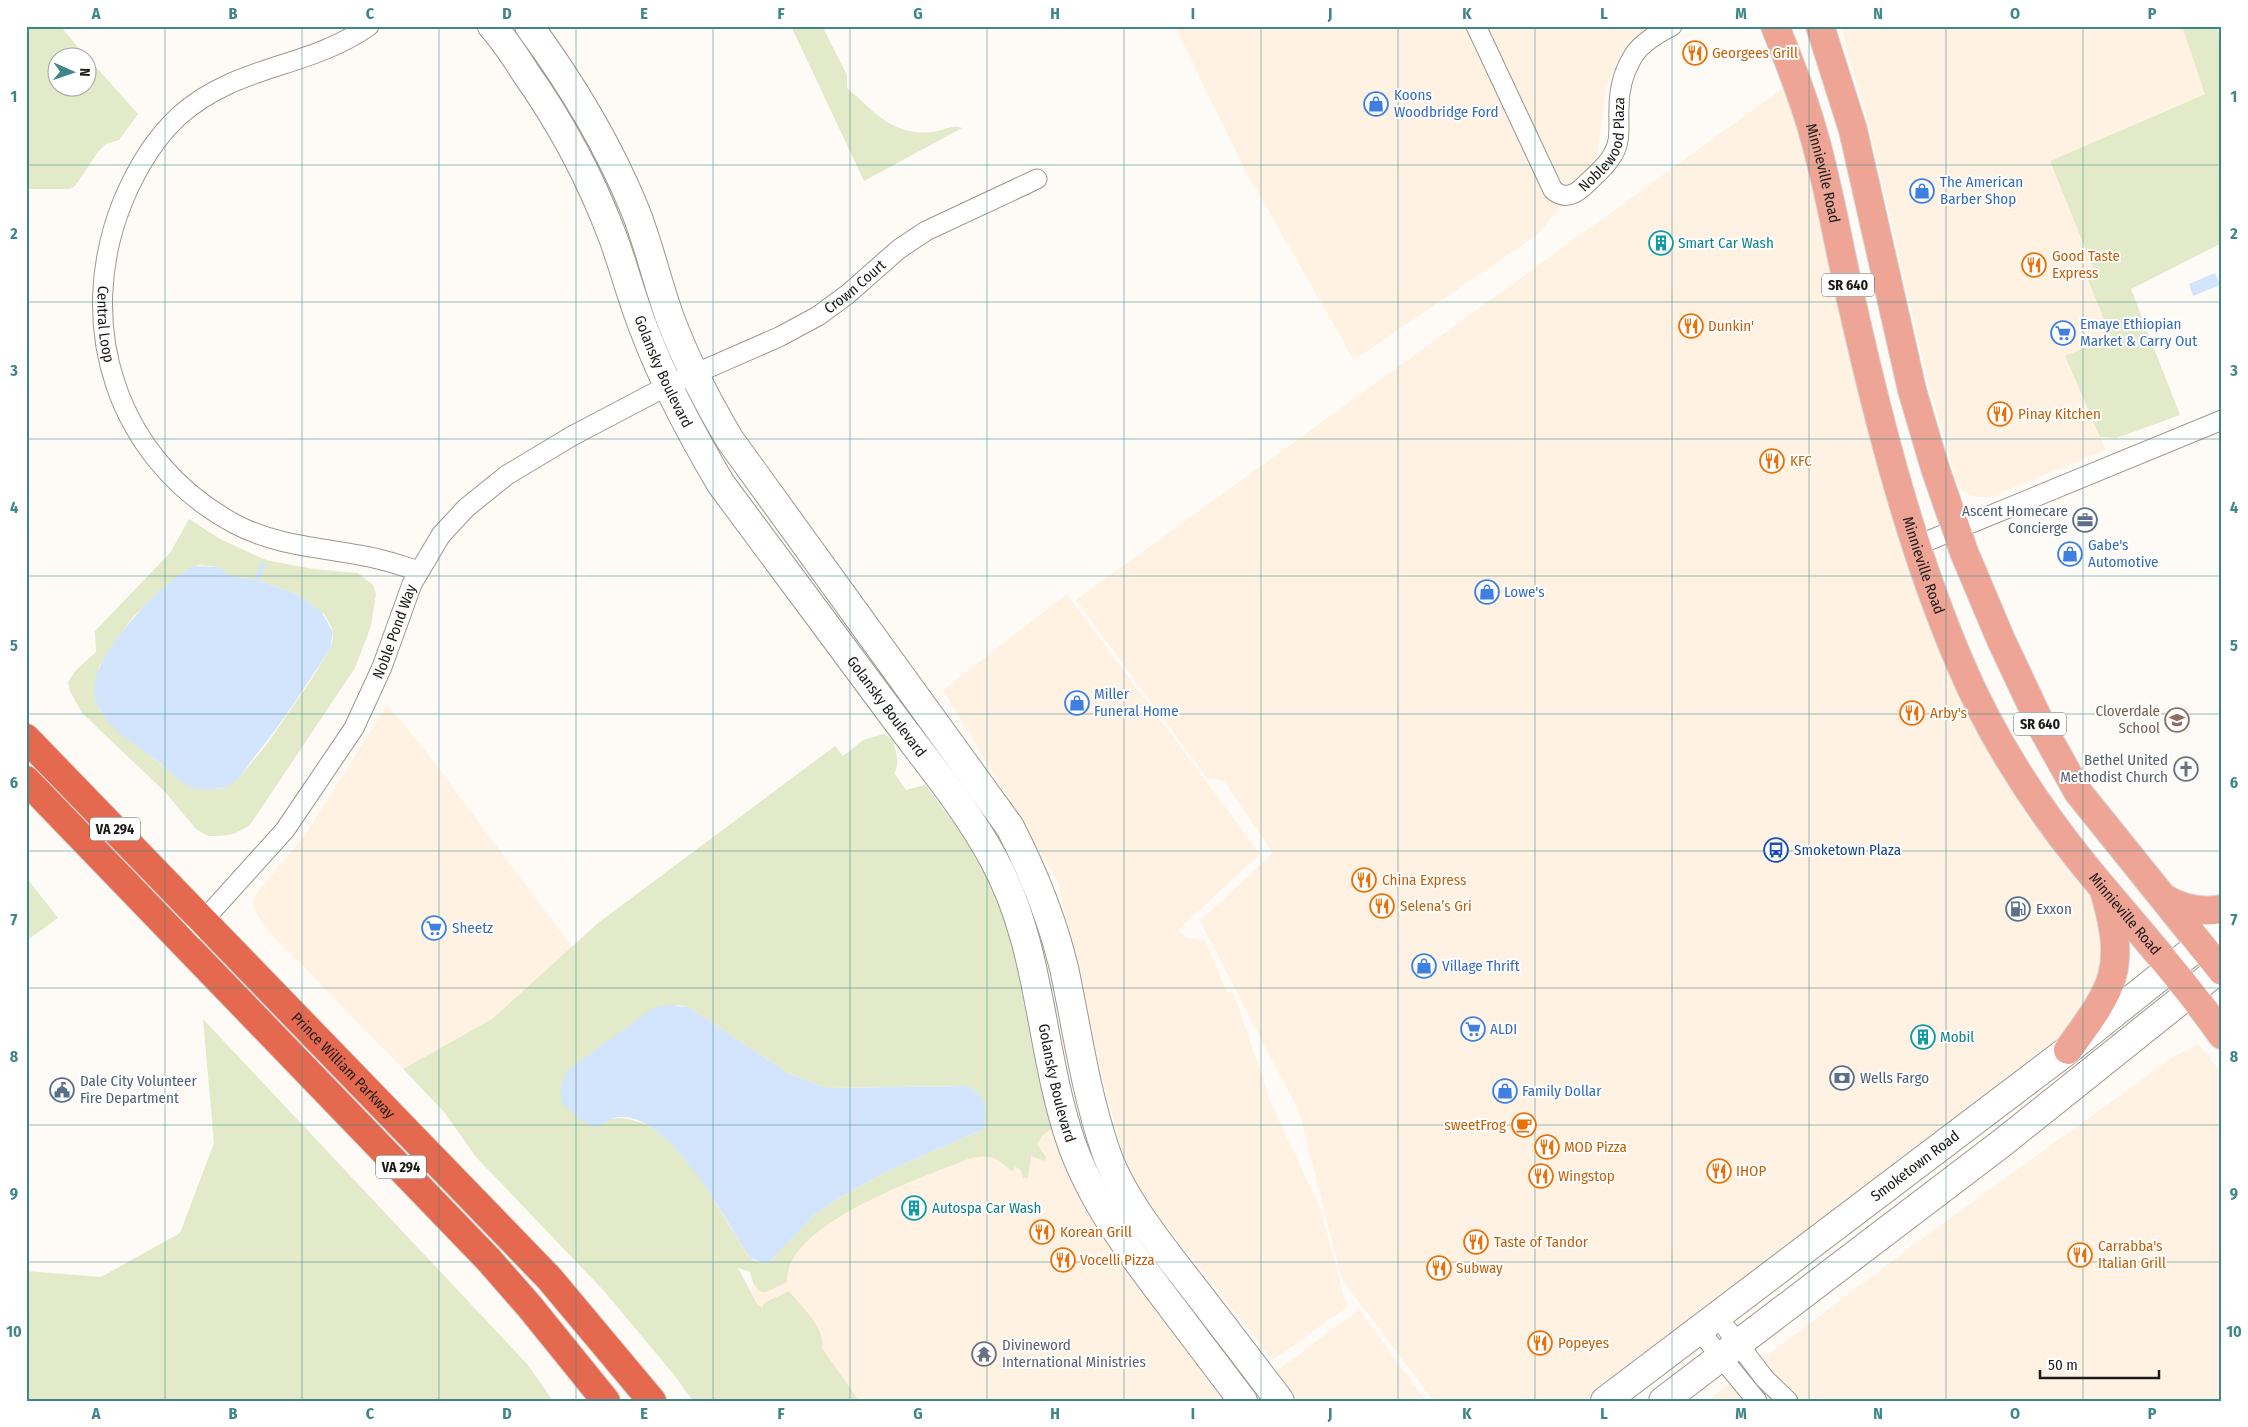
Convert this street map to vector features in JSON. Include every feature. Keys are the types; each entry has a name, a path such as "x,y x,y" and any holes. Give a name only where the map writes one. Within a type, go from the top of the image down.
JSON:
{"highway":[{"name":"Prince William Parkway","path":"26,738 549,1278 652,1401"},
{"name":"Prince William Parkway","path":"26,780 488,1259 530,1307 606,1401"}],"main road":[{"name":"Minnieville Road","path":"1775,26 1796,78 1814,134 1874,399 1918,546 1960,664 2003,749 2034,796 2079,858 2172,968 2222,1035"},
{"name":"SR 640","path":"1820,26 1853,130 1912,390 1935,468 1956,528 2001,640 2060,762 2078,792 2221,969"},
{"path":"2068,1050 2104,998 2115,965 2116,942 2114,925 2104,887"},
{"path":"2162,897 2180,907 2190,909 2205,911 2222,909"}],"street":[{"name":"Central Loop","path":"369,26 336,45 307,57 238,78 214,90 190,106 169,126 141,164 117,217 105,257 102,325 112,373 134,427 156,459 176,481 197,499 237,525 277,541 319,550 372,557 419,571"},
{"name":"Golansky Boulevard","path":"492,26 536,88 567,137 588,179 612,235 644,332 667,386 697,444 721,484 926,760 993,858 1017,909 1029,947 1057,1092 1071,1141 1084,1174 1106,1216 1140,1266 1243,1401"},
{"name":"Golansky Boulevard","path":"529,26 560,69 588,114 613,161 635,210 670,318 694,374 730,440 1010,827 1037,883 1061,959 1088,1090 1105,1151 1133,1205 1163,1249 1280,1401"},
{"name":"Noblewood Plaza","path":"1476,26 1553,190 1559,195 1567,196 1576,193 1613,156 1620,129 1620,91 1632,57 1662,31 1672,26"},
{"name":"Crown Court","path":"667,386 779,337 818,316 848,294 899,249 926,231 1037,179"},
{"name":"Noble Pond Way","path":"183,943 285,830 354,728 378,676 400,611 419,571 441,535 466,508 490,487 572,436 667,386"},
{"path":"1918,546 1956,528 2222,420"},
{"path":"926,760 950,742"},
{"name":"Smoketown Road","path":"1606,1401 2068,1050 2222,927"},
{"path":"1663,1401 2002,1143 2221,969"},
{"path":"1084,1174 1111,1163"},
{"path":"1708,1323 1730,1350 1788,1401"},
{"path":"1730,1350 1757,1401"}],"shaded area":[{"path":"1175,26 1654,26 1617,62 1606,89 1596,165 1538,234 1354,360 1243,166"},
{"path":"1842,26 2216,26 2222,41 2222,86 2050,161 2096,275 2088,280 2111,337 2065,357 2106,450 1990,497 1975,497 1962,490 1958,485 1928,383 1868,122 1845,44"},
{"name":"Smoketown Plaza","path":"1797,78 1948,632 2114,925 2092,1017 1606,1401 1434,1401 1342,1280 1299,1112 1200,921 1273,853 1224,781 1207,778 1076,600"},
{"path":"1067,594 1260,854 1178,930 1185,937 1205,941 1227,992 1234,993 1272,1106 1320,1207 1347,1307 1273,1360 1129,1179 1099,1064 1058,882 943,690"},
{"path":"387,705 425,750 572,947 492,1019 403,1069 267,929 253,907 256,894 305,835"},
{"path":"2198,1044 2222,1073 2222,1401 1707,1401 1924,1237 2173,1057"},
{"path":"1055,1113 1234,1401 796,1401 718,1319 824,1218"},
{"path":"1359,1310 1426,1401 1295,1401 1273,1373"}],"green space":[{"path":"26,26 61,27 79,48 48,48 48,98 98,98 98,69 138,114 119,140 106,144 98,152 75,186 70,189 26,189"},
{"path":"791,26 822,26 847,75 847,88 876,114 895,126 918,132 932,132 951,127 962,128 864,181"},
{"path":"2182,26 2216,26 2222,41 2222,245 2220,244 2131,289 2180,415 2117,438 2100,437 2065,356 2111,337 2088,280 2096,275 2050,161 2205,94"},
{"path":"189,519 220,539 266,560 313,569 358,573 373,585 376,594 371,626 355,668 250,825 234,834 208,836 196,829 165,792 82,713 70,691 68,682 77,669 96,652 95,631 170,553","holes":["198,565 218,567 230,576 257,580 297,594 324,614 332,628 333,638 330,649 309,683 267,744 237,780 219,789 196,788 178,778 111,724 101,712 96,698 99,667 133,617 185,571"]},
{"path":"884,734 893,740 897,761 894,773 906,790 925,785 963,835 990,884 1010,927 1053,1128 1044,1134 1037,1144 1046,1157 1045,1161 1031,1156 1028,1178 1023,1178 1020,1169 1015,1167 1012,1172 992,1158 976,1157 920,1178 860,1205 831,1222 808,1241 792,1261 787,1282 766,1292 759,1291 753,1283 750,1272 738,1268 757,1304 762,1308 764,1303 789,1291 816,1325 820,1332 822,1348 859,1401 693,1401 675,1376 604,1291 476,1157 444,1112 403,1069 492,1019 598,923 835,746 843,756 863,740","holes":["677,1005 688,1007 788,1073 826,1088 966,1086 978,1094 983,1103 984,1129 888,1171 839,1198 814,1215 767,1264 755,1260 747,1254 699,1177 668,1140 650,1127 631,1119 610,1119"]},
{"path":"26,877 58,918 26,941"},
{"path":"203,1019 528,1365 553,1401 26,1401 26,1271 101,1277 180,1233 214,1143"}],"water":[{"path":"2215,273 2220,285 2193,296 2189,284"},
{"path":"194,566 219,567 230,576 257,580 297,594 321,611 333,632 330,649 273,733 242,774 233,783 214,789 193,788 180,781 111,725 99,707 95,696 95,680 102,662 114,643 164,587"},
{"path":"666,1005 688,1007 788,1073 826,1088 966,1086 982,1098 985,1108 984,1129 888,1171 839,1198 814,1215 767,1264 750,1258 695,1172 658,1133 639,1121 620,1117 610,1120 597,1128 579,1119 562,1103 560,1089 568,1070 653,1008"}],"waterway":[{"path":"257,580 263,564"}],"place":[{"name":"Georgees Grill","path":"1695,53"},
{"name":"Koons Woodbridge Ford","path":"1376,104"},
{"name":"The American Barber Shop","path":"1922,191"},
{"name":"Smart Car Wash","path":"1661,243"},
{"name":"Good Taste Express","path":"2034,265"},
{"name":"Dunkin'","path":"1691,326"},
{"name":"Emaye Ethiopian Market & Carry Out","path":"2063,333"},
{"name":"Pinay Kitchen","path":"2000,414"},
{"name":"KFC","path":"1772,461"},
{"name":"Ascent Homecare Concierge","path":"2085,520"},
{"name":"Gabe's Automotive","path":"2070,554"},
{"name":"Lowe's","path":"1487,592"},
{"name":"Miller Funeral Home","path":"1077,703"},
{"name":"Arby's","path":"1912,713"},
{"name":"Cloverdale School","path":"2177,720"},
{"name":"Bethel United Methodist Church","path":"2186,769"},
{"name":"Smoketown Plaza","path":"1776,850"},
{"name":"China Express","path":"1364,880"},
{"name":"Selena’s Gri","path":"1382,906"},
{"name":"Exxon","path":"2018,909"},
{"name":"Sheetz","path":"434,928"},
{"name":"Village Thrift","path":"1424,966"},
{"name":"ALDI","path":"1473,1029"},
{"name":"Mobil","path":"1923,1037"},
{"name":"Wells Fargo","path":"1842,1078"},
{"name":"Dale City Volunteer Fire Department","path":"62,1090"},
{"name":"Family Dollar","path":"1505,1091"},
{"name":"sweetFrog","path":"1524,1125"},
{"name":"MOD Pizza","path":"1547,1147"},
{"name":"IHOP","path":"1719,1171"},
{"name":"Wingstop","path":"1541,1176"},
{"name":"Autospa Car Wash","path":"914,1208"},
{"name":"Korean Grill","path":"1042,1232"},
{"name":"Taste of Tandor","path":"1476,1242"},
{"name":"Carrabba's Italian Grill","path":"2080,1255"},
{"name":"Vocelli Pizza","path":"1063,1260"},
{"name":"Subway","path":"1439,1268"},
{"name":"Popeyes","path":"1540,1343"},
{"name":"Divineword International Ministries","path":"984,1354"}]}
